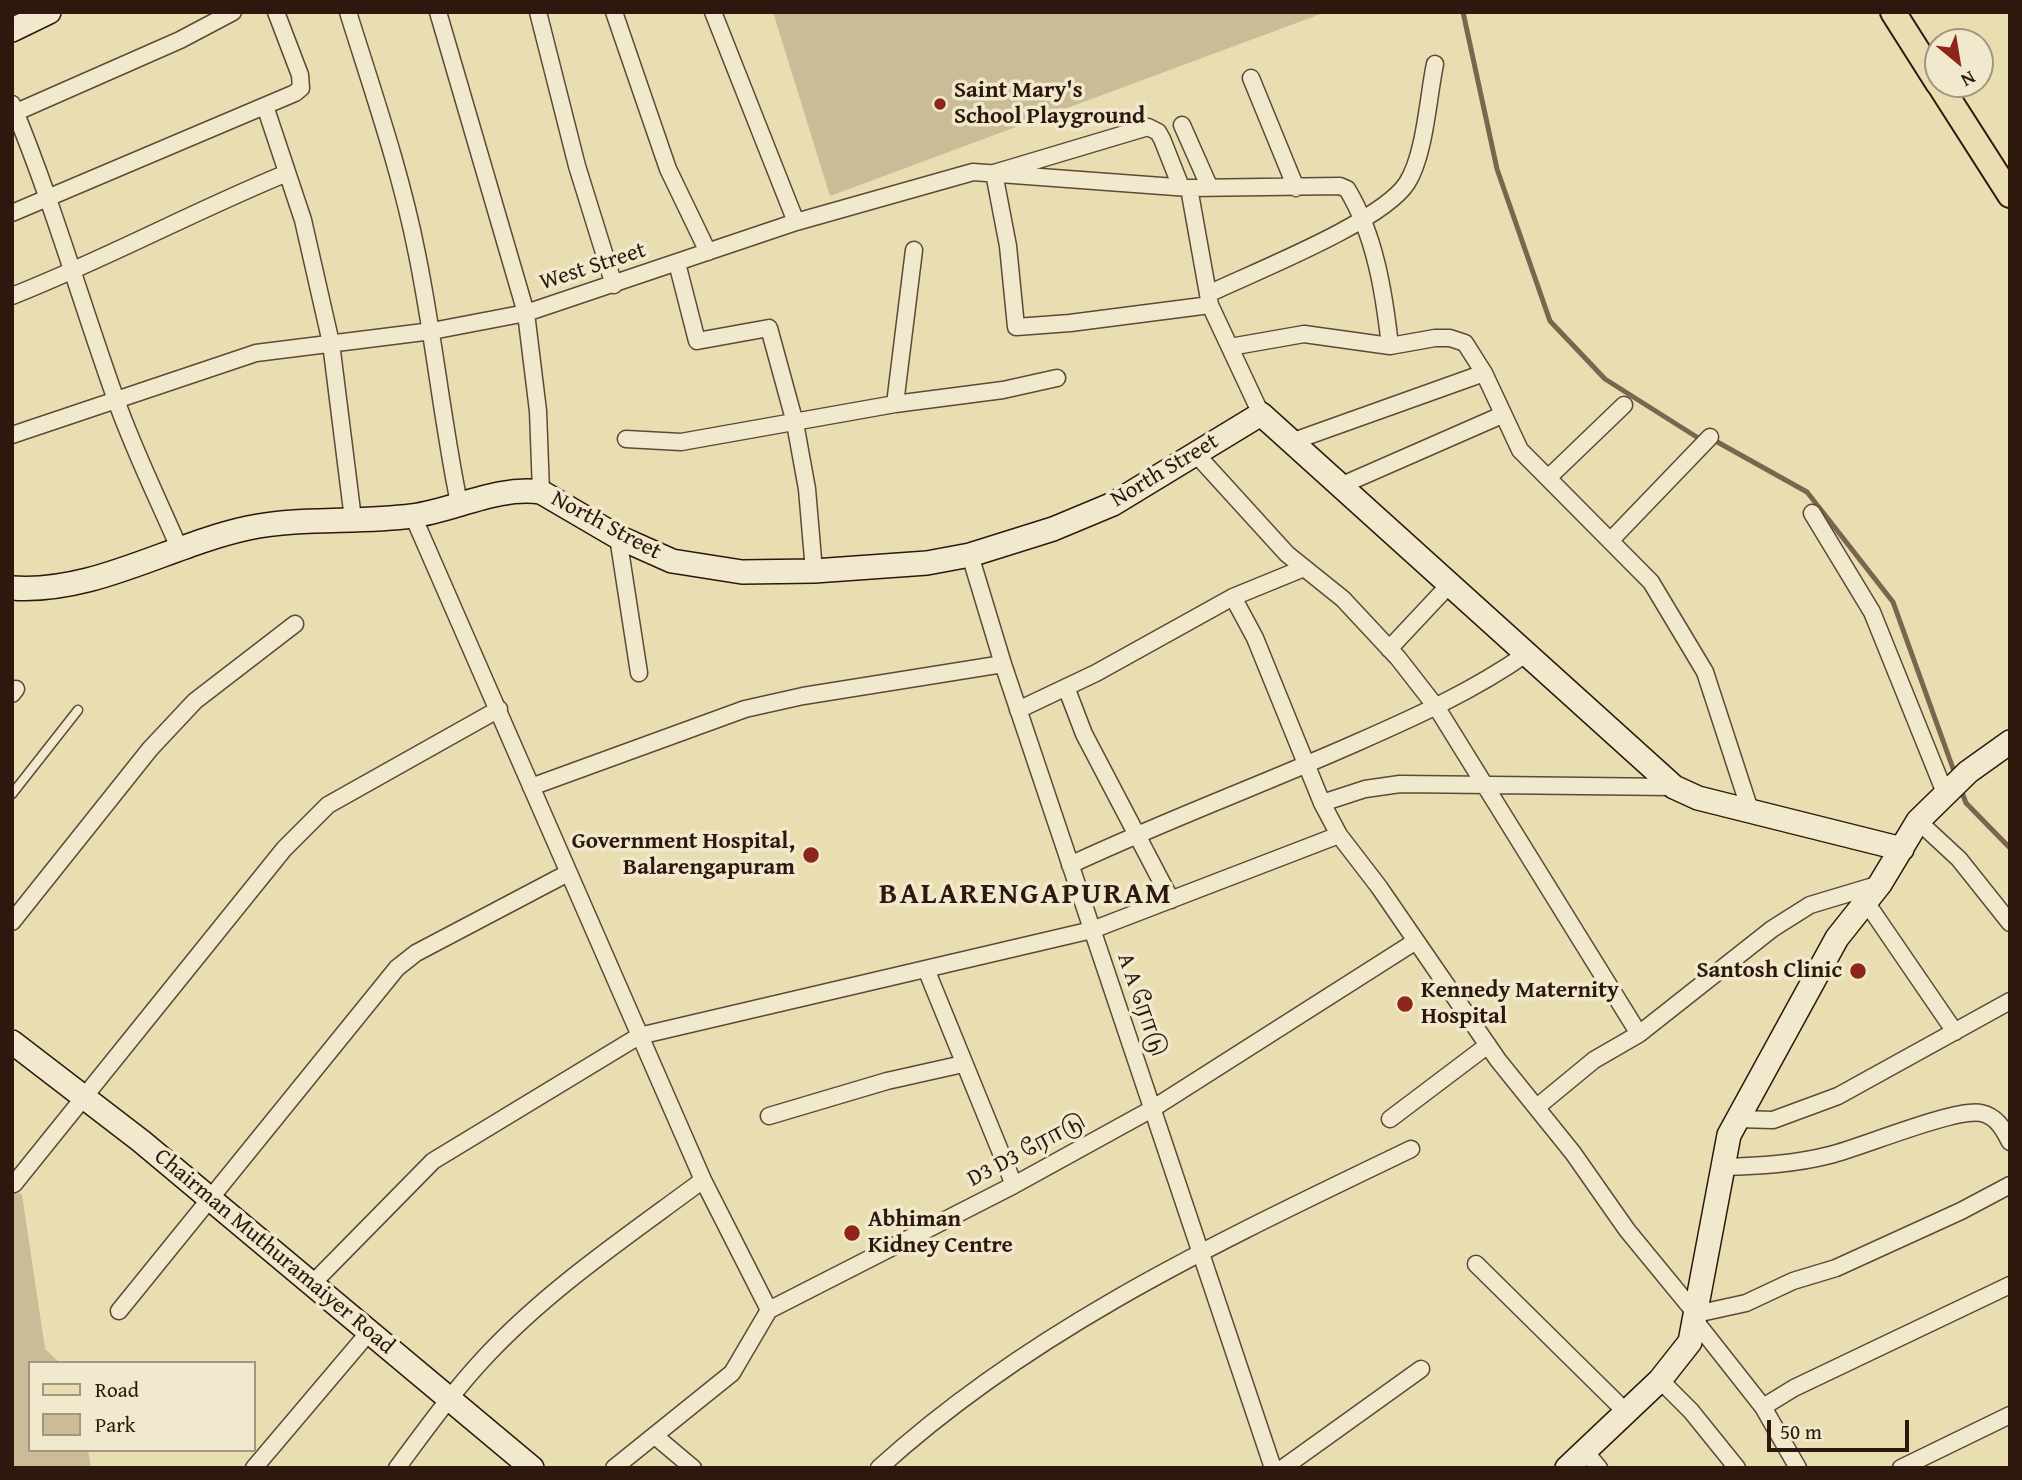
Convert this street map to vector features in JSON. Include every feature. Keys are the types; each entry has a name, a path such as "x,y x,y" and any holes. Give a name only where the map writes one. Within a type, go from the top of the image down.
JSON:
{"main road":[{"path":"1893,12 1924,62"},
{"path":"1947,98 2010,195"}],"street":[{"path":"12,30 49,12"},
{"path":"180,550 116,401 71,272 49,197 13,110 180,40 233,12"},
{"path":"12,213 295,93 302,83 276,12"},
{"path":"348,12 405,202 432,331 445,435 459,503"},
{"path":"438,12 526,313 538,411 541,492"},
{"path":"538,12 577,166 614,285"},
{"path":"614,12 668,169 708,253"},
{"path":"713,12 796,222"},
{"path":"1435,64 1413,170 1397,195 1363,220 1209,299 1016,327 1008,246 994,173 1148,127 1158,132 1185,187 1209,299 1261,414 1674,787 1698,798 1902,849"},
{"path":"1251,78 1296,188"},
{"path":"265,106 303,220 331,343 353,519"},
{"path":"1182,125 1209,186"},
{"name":"West Street","path":"12,435 256,353 432,331 526,313 796,222 973,172 1185,187 1340,186 1347,189 1363,220"},
{"path":"12,296 71,272 216,202 287,173"},
{"path":"1363,220 1384,294 1390,345"},
{"path":"895,404 914,250"},
{"path":"677,263 698,341 769,328 794,423 807,489 814,571"},
{"path":"1230,347 1304,334 1390,345 1450,338 1465,343 1484,373 1520,450 1651,582 1705,672 1750,810"},
{"path":"1291,442 1484,373"},
{"path":"626,439 681,442 895,404 1003,390 1057,377"},
{"path":"1548,478 1624,405"},
{"name":"North Street","path":"14,592 76,583 257,527 413,516 459,503 529,490 541,492 618,537 673,561 742,572 814,571 927,563 970,555 1054,529 1112,504 1261,414"},
{"path":"1340,486 1502,415"},
{"path":"1611,541 1710,438"},
{"path":"1195,453 1257,524 1304,568 1343,599 1389,649 1437,708 1639,1034"},
{"path":"1812,513 1872,612 1945,793"},
{"path":"413,516 703,1180 769,1310 732,1373 614,1468"},
{"path":"618,537 639,673"},
{"name":"A A ரோடு","path":"970,555 1018,710 1273,1468"},
{"path":"1018,710 1233,597 1304,568"},
{"path":"1389,649 1450,584"},
{"path":"1233,597 1255,638 1322,803 1339,835 1488,1045 1763,1407 1798,1468"},
{"path":"12,922 150,749 195,701 295,624"},
{"path":"1070,864 1437,708 1496,675 1526,654"},
{"path":"531,787 745,709 803,696 1003,664"},
{"path":"1066,687 1084,734 1171,900"},
{"path":"13,1184 85,1099 284,849 328,805 499,709"},
{"path":"1567,1468 1592,1459 1626,1412 1660,1380 1690,1342 1729,1135 1837,938 1873,893 1919,821 1968,772 2010,742"},
{"path":"1322,803 1365,789 1400,784 1674,787"},
{"path":"1919,821 1959,859 2010,923"},
{"path":"313,1283 433,1161 639,1036 1092,930 1339,835"},
{"path":"119,1311 397,968 416,953 568,873"},
{"path":"1537,1107 1594,1060 1639,1034 1772,929 1811,905 1873,893"},
{"path":"1873,893 1955,1032"},
{"name":"D3 D3 ரோடு","path":"769,1310 1014,1185 1152,1109 1416,941"},
{"path":"926,969 1014,1185"},
{"path":"1738,1119 1773,1120 1838,1096 2010,1000"},
{"name":"Chairman Muthuramaiyer Road","path":"12,1042 141,1140 532,1468"},
{"path":"1390,1118 1488,1045"},
{"path":"769,1116 887,1082 963,1064"},
{"path":"1723,1167 1776,1165 1830,1155 1954,1115 1978,1112 1993,1117 2010,1142"},
{"path":"879,1468 933,1419 973,1389 1111,1300 1200,1251 1411,1149"},
{"path":"397,1468 449,1398 488,1354 541,1303 703,1180"},
{"path":"1696,1318 1746,1303 1793,1281 1836,1268 1961,1211 2010,1185"},
{"path":"1476,1264 1626,1412"},
{"path":"1763,1407 1794,1388 2010,1285"},
{"path":"254,1468 370,1331"},
{"path":"1283,1468 1421,1369"},
{"path":"1660,1380 1691,1411 1737,1468"},
{"path":"1900,1468 2010,1415"},
{"path":"655,1436 693,1468"}],"lane":[{"path":"12,794 78,710"}],"green space":[{"name":"Saint Mary's School Playground","path":"773,12 1326,12 830,196"},
{"path":"12,1189 22,1195 45,1349 58,1361 28,1361 28,1452 88,1452 91,1468 12,1468"}],"waterway":[{"path":"1463,12 1497,169 1550,321 1605,379 1703,441"},
{"path":"1712,439 1807,492 1893,602 1955,774"},
{"path":"1961,790 1966,803 2010,848"}],"place":[{"name":"Saint Mary's School Playground","path":"940,104"},
{"name":"Government Hospital, Balarengapuram","path":"811,855"},
{"name":"Santosh Clinic","path":"1858,971"},
{"name":"Kennedy Maternity Hospital","path":"1405,1004"},
{"name":"Abhiman Kidney Centre","path":"852,1233"}],"district":[{"name":"BALARENGAPURAM","path":"1026,895"}]}
